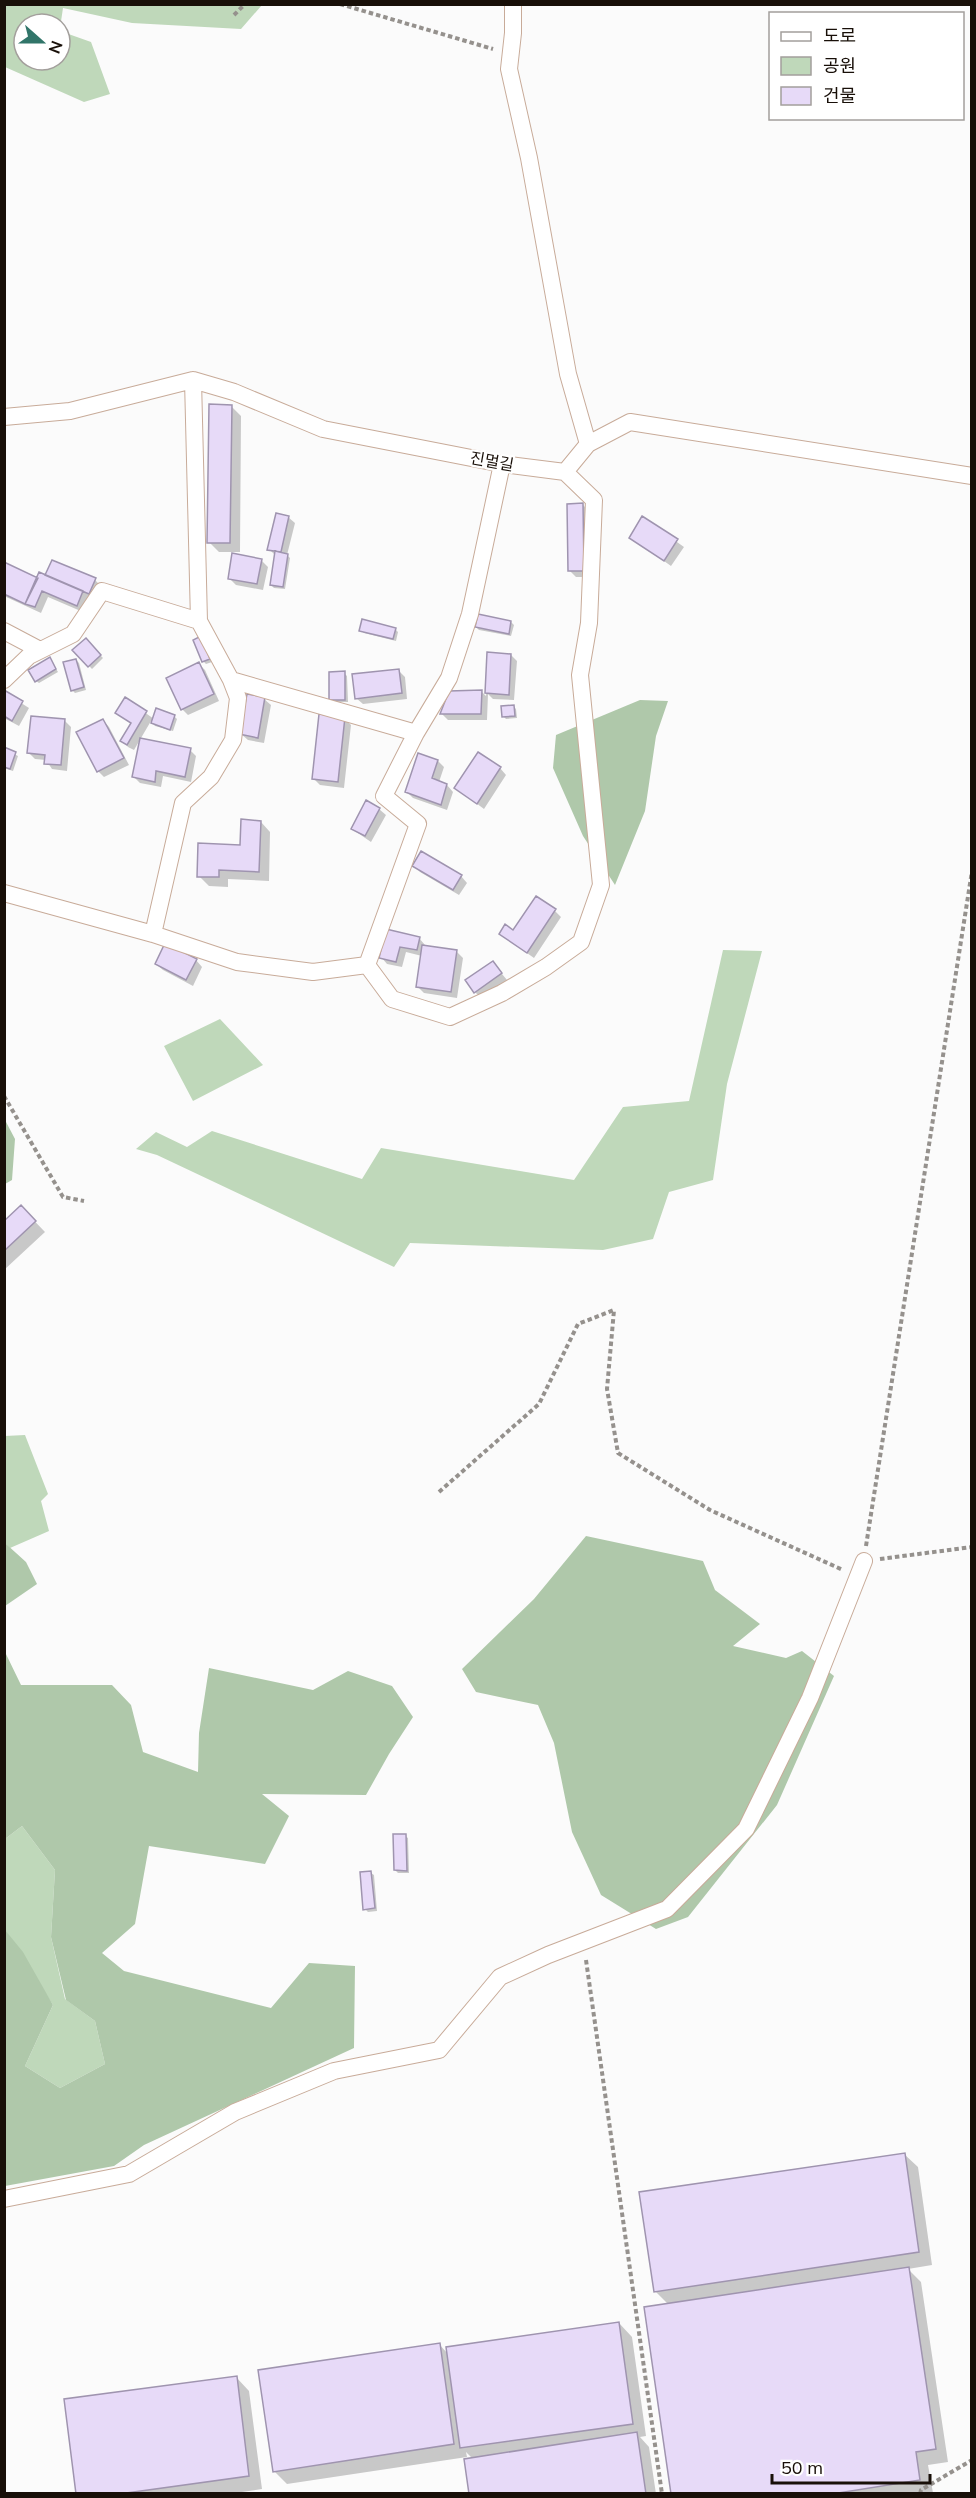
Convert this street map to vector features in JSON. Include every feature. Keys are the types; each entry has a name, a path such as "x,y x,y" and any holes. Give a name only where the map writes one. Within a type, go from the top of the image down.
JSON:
{"street":[{"path":"513,4 509,69 529,158 568,374 588,444"},
{"path":"4,417 70,411 193,380 199,621 231,680 238,698 234,740 211,777 183,803 153,934"},
{"name":"진멀길","path":"193,380 234,392 323,429 502,464 565,472"},
{"path":"367,964 392,999 450,1017 502,993 546,967 581,942 601,885 580,675 589,623 594,500 565,472 588,444 630,422 972,476"},
{"path":"367,964 418,824 384,796 416,733 449,678 470,614 502,464"},
{"path":"4,681 29,656 73,634 102,591 199,621"},
{"path":"4,631 40,650"},
{"path":"231,680 416,733"},
{"path":"4,893 248,963 313,972 367,964"},
{"path":"4,2199 129,2174 235,2112 334,2071 439,2050 500,1977 667,1909 746,1829 810,1698 861,1569"}],"path":[{"path":"234,15 245,4"},
{"path":"340,4 511,54"},
{"path":"861,1569 972,872"},
{"path":"4,1096 63,1197 84,1201"},
{"path":"439,1492 540,1404 578,1324 614,1310 607,1389 618,1453 710,1510 861,1569 972,1546"},
{"path":"584,1941 662,2493"},
{"path":"920,2493 921,2490 972,2460"}],"green space":[{"path":"5,4 262,4 241,29 132,23 63,8 62,12 12,12 12,70 5,67"},
{"path":"72,35 91,42 110,94 84,102 16,72 72,72"},
{"path":"640,700 668,701 656,736 645,811 615,885 583,836 553,768 556,735"},
{"path":"723,950 762,951 727,1084 713,1180 669,1192 653,1239 603,1250 410,1243 394,1267 157,1155 136,1149 156,1132 187,1147 212,1131 362,1179 381,1148 574,1180 623,1107 689,1101"},
{"path":"220,1019 263,1065 193,1101 164,1046"},
{"path":"5,1120 15,1139 12,1180 5,1184"},
{"path":"25,1435 48,1494 41,1501 49,1531 10,1548 5,1543 5,1436"},
{"path":"586,1536 703,1561 715,1590 760,1624 733,1646 786,1658 802,1651 834,1676 777,1805 688,1917 656,1929 601,1895 572,1832 554,1743 538,1705 476,1692 462,1669 534,1599"},
{"path":"5,1543 26,1562 37,1584 5,1606"},
{"path":"5,1652 21,1685 112,1685 131,1705 143,1752 198,1772 199,1733 209,1668 313,1690 348,1671 392,1686 413,1717 366,1795 262,1794 289,1816 265,1864 149,1846 135,1924 102,1953 124,1971 271,2008 309,1963 355,1966 354,2048 144,2145 114,2166 5,2186 5,1930 23,1952 53,2005 25,2066 60,2088 105,2064 95,2021 66,2000 51,1937 55,1870 22,1826 5,1839"},
{"path":"22,1826 55,1870 51,1937 65,1999 95,2021 105,2064 60,2088 25,2066 53,2005 5,1930 5,1839"}],"building":[{"path":"209,404 232,405 230,543 207,543"},
{"path":"583,503 584,571 568,571 567,504"},
{"path":"276,513 289,516 281,552 267,550"},
{"path":"642,516 678,539 664,561 629,538"},
{"path":"275,551 288,554 283,587 270,585"},
{"path":"232,553 262,559 257,584 228,579"},
{"path":"52,560 96,578 89,594 45,575"},
{"path":"4,562 38,578 25,604 4,594"},
{"path":"39,572 83,591 77,606 42,591 35,607 25,604"},
{"path":"478,614 511,621 509,634 475,627"},
{"path":"362,619 396,628 393,639 359,631"},
{"path":"201,636 210,659 202,662 193,640"},
{"path":"86,638 101,655 88,667 72,650"},
{"path":"487,652 511,654 509,695 485,693"},
{"path":"50,657 56,669 35,682 28,670"},
{"path":"76,659 84,687 71,691 63,662"},
{"path":"199,662 214,694 181,710 166,678"},
{"path":"399,669 402,693 355,699 352,674"},
{"path":"345,671 345,700 329,700 329,672"},
{"path":"4,690 23,701 12,721 4,716"},
{"path":"482,690 481,714 440,714 449,691"},
{"path":"247,694 265,697 258,738 239,734"},
{"path":"125,697 147,711 127,745 120,741 131,723 115,713"},
{"path":"514,705 515,716 502,717 501,706"},
{"path":"156,708 175,715 170,730 151,723"},
{"path":"319,714 345,717 338,782 312,779"},
{"path":"31,716 65,719 61,765 44,764 45,755 27,753"},
{"path":"103,719 124,758 97,772 76,732"},
{"path":"140,738 191,748 185,777 156,771 155,782 132,777"},
{"path":"4,747 16,752 10,769 4,767"},
{"path":"478,752 501,767 477,804 454,788"},
{"path":"418,753 438,760 432,778 447,784 441,805 405,792"},
{"path":"366,800 380,808 365,836 351,829"},
{"path":"241,819 261,821 259,872 219,870 219,877 197,877 198,843 240,845"},
{"path":"421,851 462,875 453,890 412,866"},
{"path":"536,896 556,909 527,953 499,934 505,924 513,930"},
{"path":"386,929 420,937 417,950 400,947 396,962 379,958"},
{"path":"165,943 197,959 186,980 155,964"},
{"path":"422,945 457,950 451,992 416,987"},
{"path":"493,961 502,973 474,993 465,980"},
{"path":"21,1205 36,1221 4,1251 4,1221"},
{"path":"393,1834 406,1834 407,1871 394,1870"},
{"path":"371,1871 375,1908 363,1910 360,1872"},
{"path":"905,2153 919,2252 654,2292 639,2192"},
{"path":"909,2267 936,2449 916,2452 920,2480 832,2494 671,2494 644,2307"},
{"path":"619,2322 633,2424 460,2448 446,2347"},
{"path":"440,2343 454,2444 273,2472 258,2370"},
{"path":"237,2376 249,2476 119,2494 76,2494 64,2399"},
{"path":"637,2432 646,2494 469,2494 464,2459"}]}
